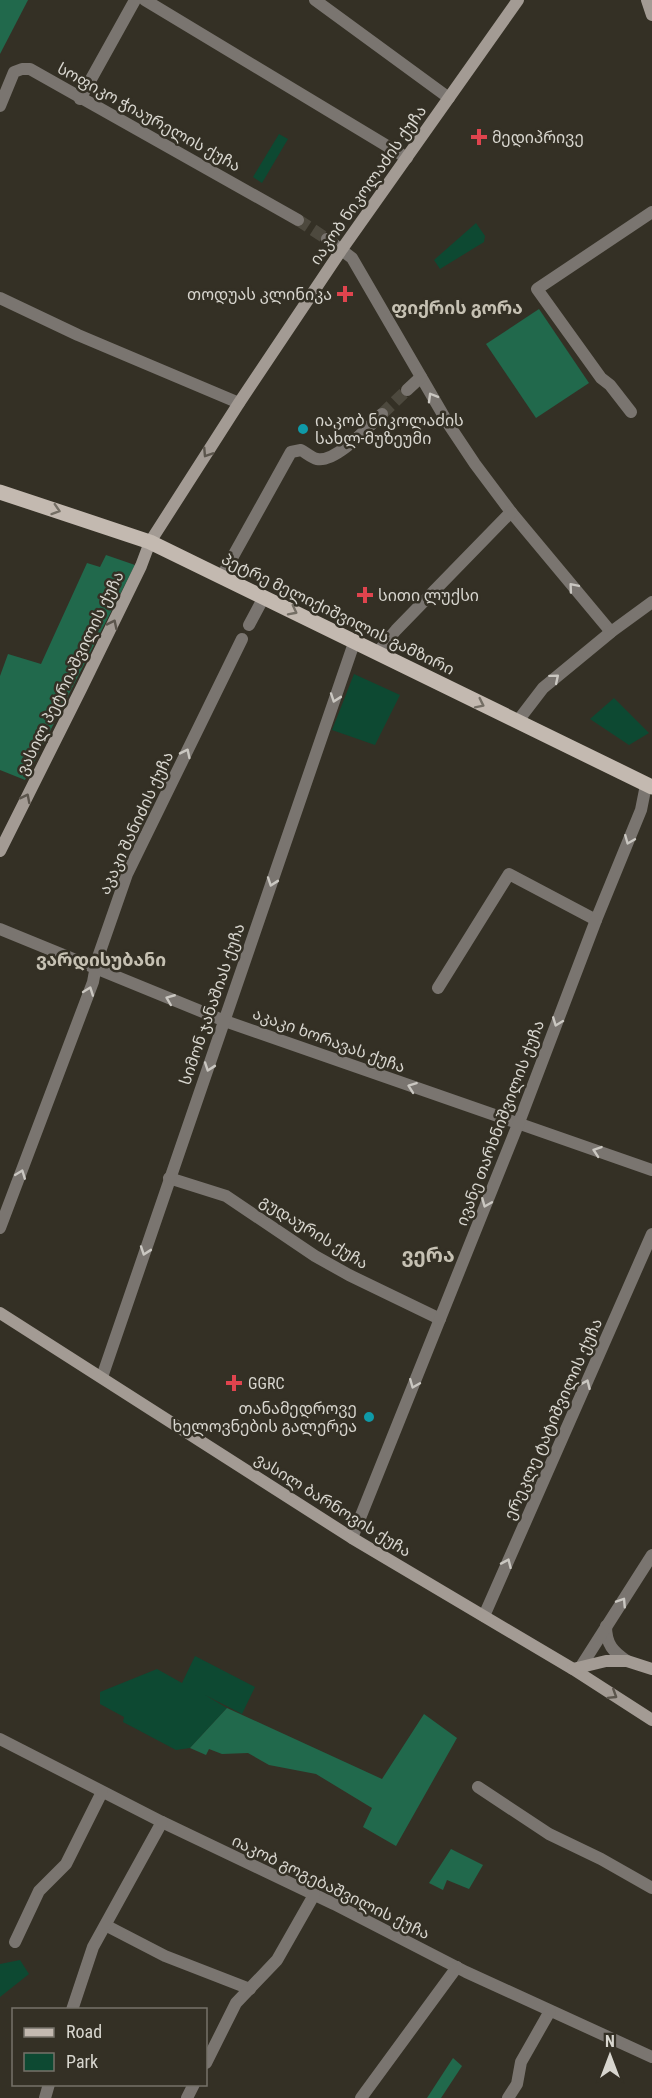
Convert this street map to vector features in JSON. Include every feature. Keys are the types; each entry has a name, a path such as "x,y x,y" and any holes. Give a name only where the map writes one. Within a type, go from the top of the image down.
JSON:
{"main road":[{"name":"პეტრე მელიქიშვილის გამზირი","path":"0,492 150,542 649,786"}],"street":[{"path":"80,99 135,0"},
{"path":"146,0 407,158"},
{"path":"315,0 449,98"},
{"name":"იაკობ ნიკოლაძის ქუჩა","path":"150,542 342,249 518,0"},
{"path":"647,0 652,15"},
{"name":"სოფიკო ჭიაურელის ქუჩა","path":"0,106 14,72 30,69 298,220"},
{"path":"631,412 610,385 601,378 537,288 652,212"},
{"path":"327,239 352,258 449,425 511,512 611,632"},
{"path":"0,298 78,335 239,403"},
{"path":"408,390 421,377"},
{"path":"222,576 291,452 301,450 317,459 329,458 342,450 382,414"},
{"path":"377,653 396,630 511,512"},
{"name":"ვასილ პეტრიაშვილის ქუჩა","path":"0,851 141,566 150,542"},
{"path":"249,625 264,597"},
{"path":"518,722 543,687 652,602"},
{"name":"აკაკი შანიძის ქუჩა","path":"0,1228 93,982 95,969 127,873 242,639"},
{"name":"სიმონ ჯანაშიას ქუჩა","path":"102,1377 354,643"},
{"name":"ივანე თარხნიშვილის ქუჩა","path":"352,1538 518,1125 649,786"},
{"path":"438,988 509,873 596,920"},
{"name":"აკაკი ხორავას ქუჩა","path":"0,929 225,1021 652,1170"},
{"name":"გუდაურის ქუჩა","path":"169,1178 225,1196 315,1256 440,1319"},
{"name":"ერეკლე ტატიშვილის ქუჩა","path":"484,1617 652,1234"},
{"name":"ვასილ ბარნოვის ქუჩა","path":"0,1313 352,1538 576,1669 652,1720"},
{"path":"576,1669 652,1555"},
{"path":"606,1626 609,1644 615,1653 627,1661 652,1669"},
{"path":"576,1669 606,1661 627,1661"},
{"name":"იაკობ გოგებაშვილის ქუჩა","path":"0,1739 162,1822 457,1967 652,2057"},
{"path":"478,1787 549,1834 601,1859 652,1888"},
{"path":"15,1942 39,1891 66,1864 102,1792"},
{"path":"73,2008 93,1947 162,1822"},
{"path":"207,2061 236,2003 277,1960 314,1895"},
{"path":"106,1926 165,1956 250,1989"},
{"path":"361,2098 457,1967"},
{"path":"508,2098 517,2084 520,2062 550,2011"}],"green space":[{"path":"0,0 28,0 0,54"},
{"path":"279,134 288,139 262,183 253,177"},
{"path":"476,223 485,236 484,242 440,269 434,260"},
{"path":"539,309 589,383 536,418 486,344"},
{"path":"106,555 135,565 25,780 0,770 0,676 8,654 41,664 87,563 100,567"},
{"path":"354,674 400,695 375,745 332,730"},
{"path":"614,698 649,733 629,745 590,719"},
{"path":"195,1656 255,1687 242,1714 205,1695 227,1708 190,1748 176,1750 123,1722 124,1717 100,1704 100,1692 157,1669 182,1683"},
{"path":"227,1708 382,1779 424,1714 457,1738 396,1846 363,1827 372,1808 316,1774 269,1765 248,1753 222,1754 209,1749 206,1755 190,1748"},
{"path":"451,1849 483,1865 469,1889 447,1880 443,1890 429,1883"},
{"path":"20,1960 29,1974 0,1997 0,1964"},
{"path":"453,2058 462,2066 441,2098 427,2098"}],"tunnel":[{"path":"298,220 327,239"},
{"path":"382,414 407,390"}],"place":[{"name":"მედიპრივე","path":"479,137"},
{"name":"თოდუას კლინიკა","path":"345,294"},
{"name":"იაკობ ნიკოლაძის სახლ-მუზეუმი","path":"303,429"},
{"name":"სითი ლუქსი","path":"365,595"},
{"name":"GGRC","path":"234,1383"},
{"name":"თანამედროვე ხელოვნების გალერეა","path":"369,1417"}],"district":[{"name":"ფიქრის გორა","path":"457,307"},
{"name":"ვარდისუბანი","path":"101,959"},
{"name":"ვერა","path":"428,1255"}]}
